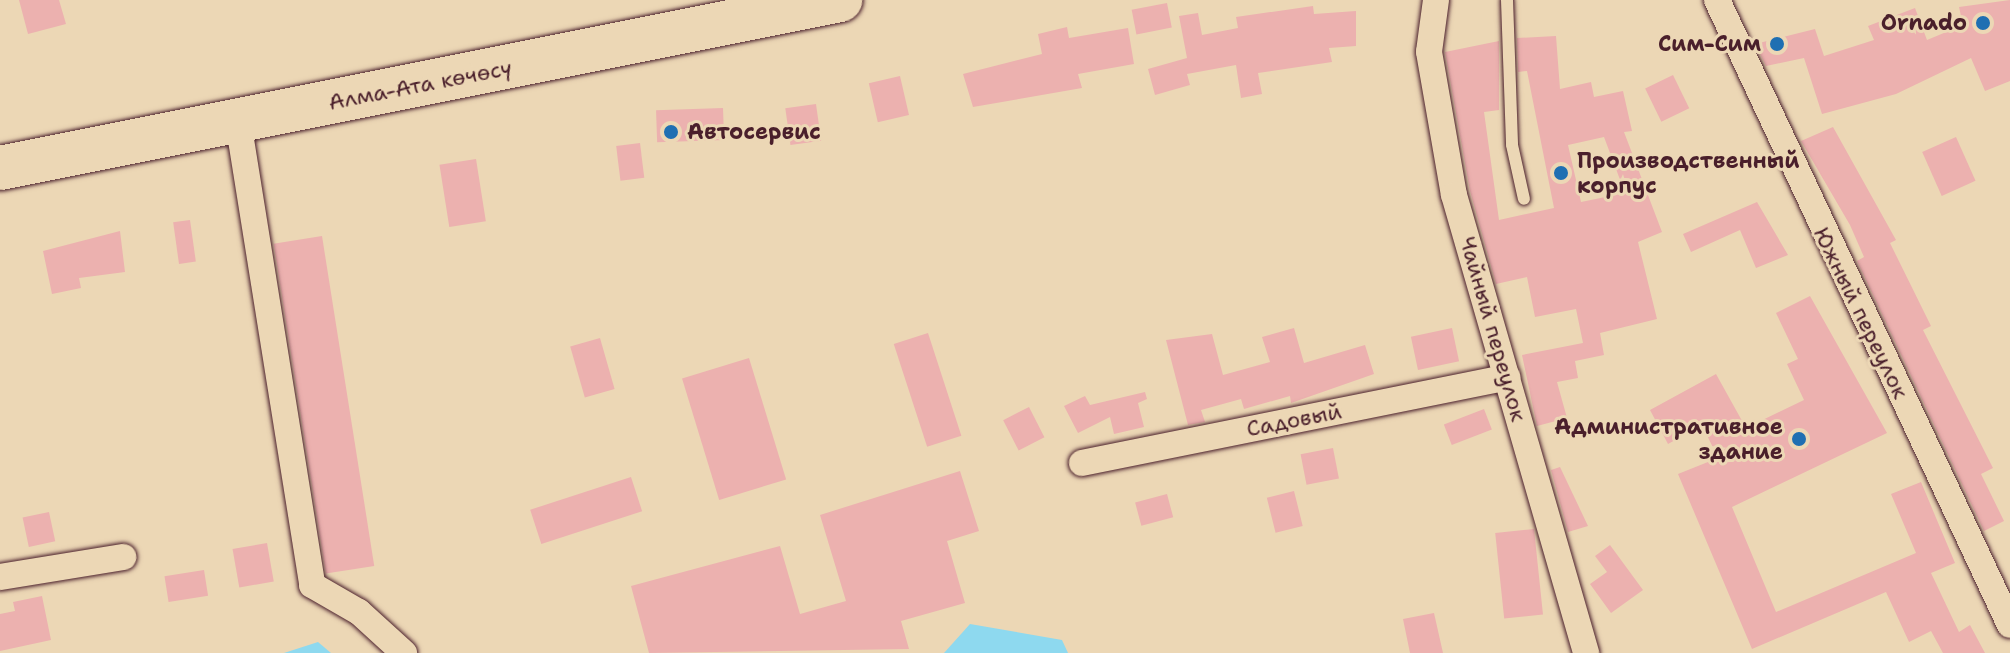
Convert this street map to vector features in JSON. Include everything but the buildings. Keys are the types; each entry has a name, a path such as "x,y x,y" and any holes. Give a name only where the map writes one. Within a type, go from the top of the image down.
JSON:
{"highway":[{"name":"Алма-Ата көчөсү","path":"0,168 840,0"}],"street":[{"name":"Чайный переулок","path":"1436,0 1429,52 1454,195 1586,653"},
{"name":"Южный переулок","path":"1717,0 2010,625"},
{"path":"238,121 312,585 359,612 404,653"},
{"name":"Садовый","path":"1082,463 1507,377"},
{"path":"0,577 123,557"}],"lane":[{"path":"1507,0 1512,145 1524,199"}],"water":[{"path":"970,624 1062,640 1068,653 944,653"},
{"path":"318,642 331,653 284,653"}],"place":[{"name":"Ornado","path":"1983,23"},
{"name":"Сим-Сим","path":"1777,44"},
{"name":"Автосервис","path":"671,132"},
{"name":"Производственный корпус","path":"1561,173"},
{"name":"Административное здание","path":"1799,439"}]}
